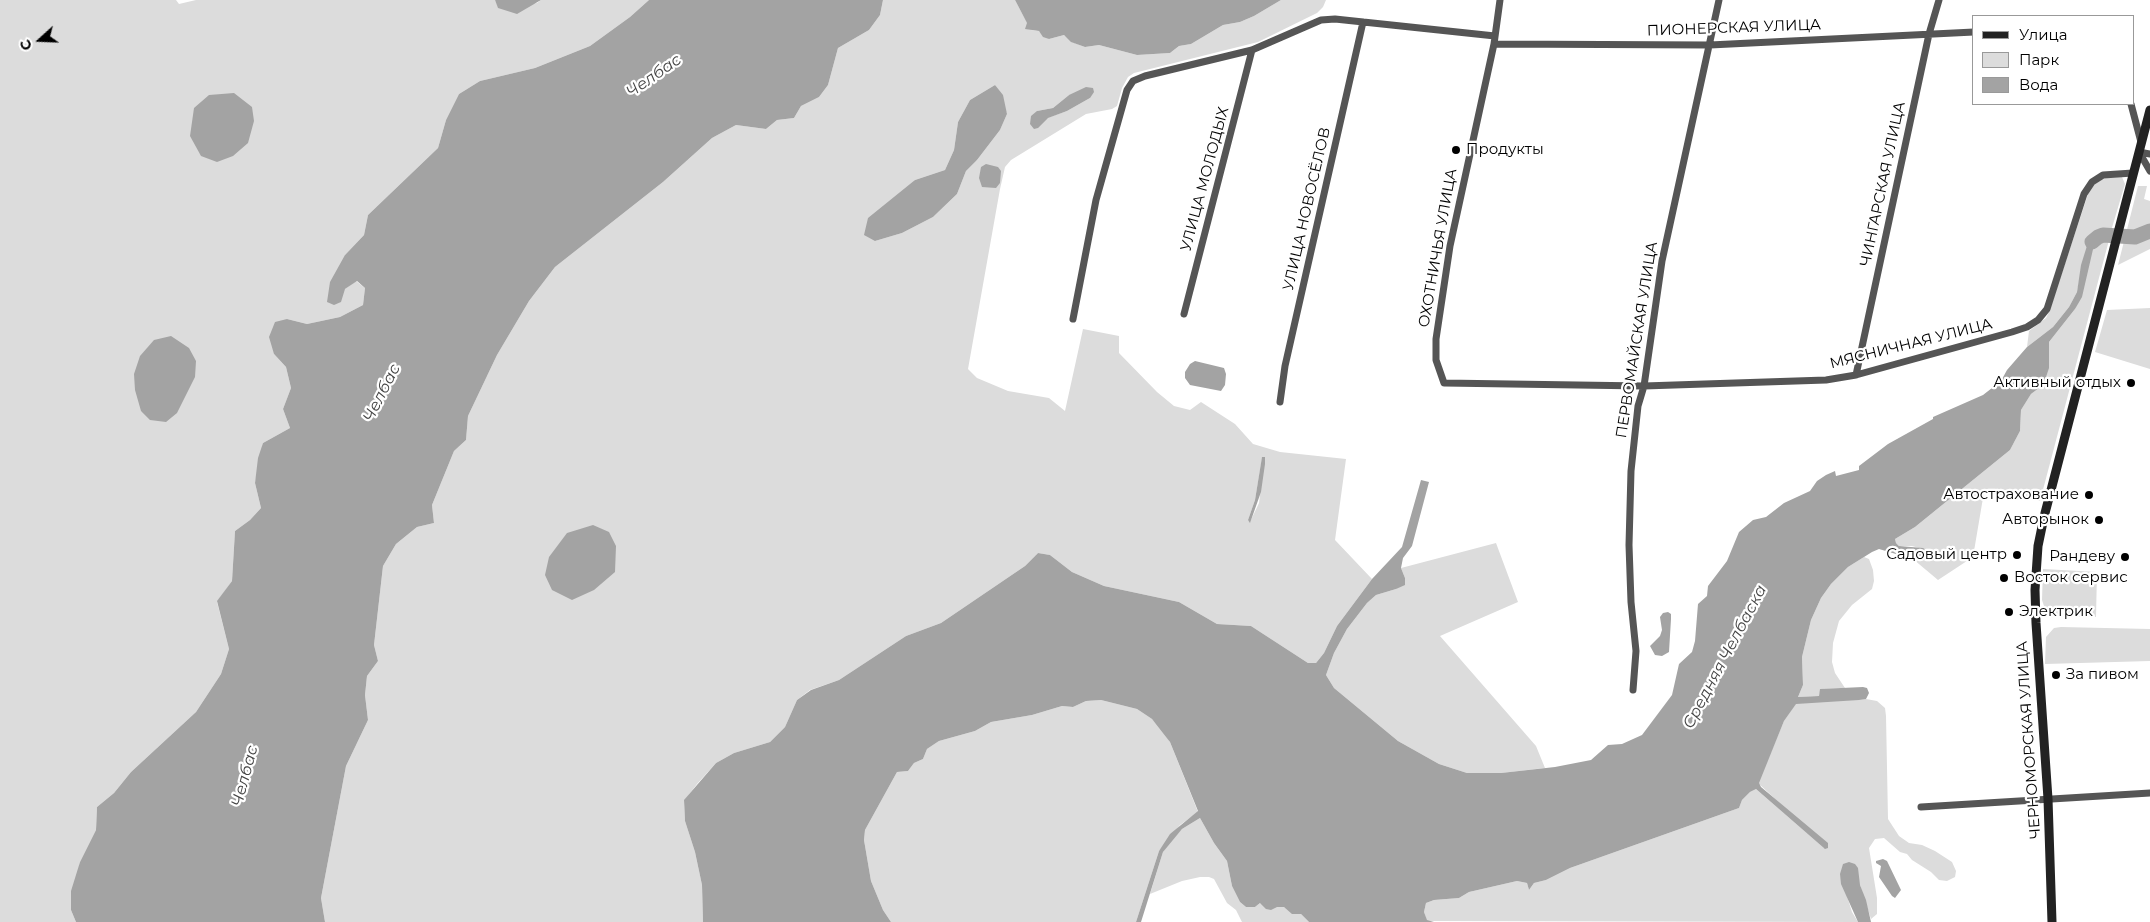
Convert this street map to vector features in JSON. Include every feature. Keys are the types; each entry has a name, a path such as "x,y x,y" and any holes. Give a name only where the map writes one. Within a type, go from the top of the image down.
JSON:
{"street":[{"name":"ОХОТНИЧЬЯ УЛИЦА","path":"1444,383 1436,360 1436,339 1450,246 1496,36 1500,0"},
{"name":"ПЕРВОМАЙСКАЯ УЛИЦА","path":"1633,690 1636,650 1630,583 1631,480 1638,406 1644,386 1662,261 1719,0"},
{"name":"ЧИНГАРСКАЯ УЛИЦА","path":"1856,375 1929,34 1939,0"},
{"path":"1073,319 1096,200 1128,90 1133,81 1252,50 1321,20 1335,19 1496,36"},
{"name":"УЛИЦА НОВОСЁЛОВ","path":"1280,402 1285,366 1363,22"},
{"name":"ПИОНЕРСКАЯ УЛИЦА","path":"1494,44 1710,45 1972,32"},
{"name":"УЛИЦА МОЛОДЫХ","path":"1184,314 1252,50"},
{"path":"2131,105 2141,143"},
{"name":"ЧЕРНОМОРСКАЯ УЛИЦА","path":"2052,922 2048,799 2036,623 2036,569 2044,518 2150,110"},
{"path":"2139,152 2150,154"},
{"path":"2139,152 2150,171"},
{"name":"МЯСНИЧНАЯ УЛИЦА","path":"1444,383 1644,386 1826,380 1856,375 2012,332 2027,327 2038,320 2047,309 2084,194 2097,177 2133,173"},
{"path":"1921,807 2150,793"}],"green space":[{"path":"0,0 176,0 179,4 196,0 495,0 499,8 537,3 541,0 649,0 630,17 590,46 535,68 480,81 459,94 446,120 438,148 368,215 364,235 345,255 345,289 356,281 365,288 363,305 340,317 307,324 287,319 274,354 286,367 291,388 283,409 290,428 263,443 255,483 261,508 250,520 235,531 232,581 217,602 229,649 221,674 196,712 131,772 114,793 97,807 96,830 80,862 71,910 76,922 0,922"},
{"path":"883,0 1015,0 1031,30 1039,31 1049,39 1064,35 1072,42 1085,47 1099,45 1137,55 1170,53 1179,46 1191,44 1223,25 1240,22 1254,16 1281,0 1326,0 1323,7 1317,13 1258,42 1134,73 1128,77 1122,88 1117,106 1112,109 1086,114 1011,160 1005,167 1000,189 968,369 977,378 1008,391 1049,398 1065,411 1083,329 1119,336 1119,353 1157,392 1174,406 1190,410 1201,402 1235,424 1253,444 1280,452 1346,459 1335,540 1372,579 1337,626 1324,653 1316,663 1308,663 1251,626 1217,624 1179,602 1104,586 1072,572 1050,555 1038,553 1025,566 941,623 906,636 839,680 810,690 797,700 785,727 770,742 734,753 716,763 684,801 685,821 695,852 702,885 703,922 325,922 321,898 346,766 368,720 365,695 367,676 378,661 374,645 383,566 396,544 417,527 434,523 432,505 454,451 466,440 468,416 497,355 529,301 555,267 663,182 712,138 736,125 766,129 777,120 794,118 801,106 819,97 828,85 838,48 869,30 880,15","holes":["995,85 1007,114 1000,130 966,171 957,194 933,217 902,233 875,241 915,180 945,170 954,150 958,122 970,100","1069,95 1090,98 1067,111 1047,118 1037,111 1053,108","1265,457 1259,503 1250,522 1248,520 1255,500 1262,458"]},
{"path":"2122,177 2125,184 2111,231 2099,230 2079,281 2077,292 2069,307 2053,327 2027,347 2029,331 2046,318 2049,312 2089,191 2104,178"},
{"path":"2138,186 2147,186 2144,199 2150,201 2150,249 2118,265"},
{"path":"2102,239 2109,240 2040,501 1984,492 1973,557 1938,580 1913,559 1926,555 1926,550 1912,546 1899,546 1895,539 1915,527 2010,450 2020,431 2021,410 2031,394 2039,388 2049,342 2075,309 2094,245"},
{"path":"2150,308 2150,369 2095,352 2107,310"},
{"path":"1496,543 1518,602 1440,636 1536,746 1545,768 1501,773 1467,773 1439,764 1398,741 1334,688 1326,675 1334,653 1347,629 1367,603 1376,595 1396,589 1405,578 1401,568"},
{"path":"1864,557 1869,559 1873,570 1874,581 1872,589 1852,605 1839,621 1833,643 1832,662 1835,673 1845,688 1821,689 1819,696 1798,697 1803,685 1802,657 1811,620 1821,598 1831,584 1848,567"},
{"path":"2043,569 2097,572 2096,617 2064,617 2050,613 2045,609 2042,600"},
{"path":"2054,628 2150,629 2150,661 2045,664 2046,637"},
{"path":"1866,699 1877,701 1885,708 1888,819 1899,836 1909,843 1922,845 1952,862 1956,871 1955,877 1947,881 1939,880 1931,872 1912,860 1907,854 1900,852 1884,838 1875,839 1869,848 1877,898 1877,914 1871,919 1860,885 1840,874 1852,912 1858,922 1427,921 1424,912 1426,903 1434,900 1459,898 1469,892 1517,881 1527,883 1529,890 1534,883 1546,880 1570,868 1739,808 1742,800 1756,789 1824,848 1828,848 1758,783 1784,721 1796,703"},
{"path":"1101,700 1137,709 1152,719 1163,730 1170,742 1198,812 1180,825 1159,851 1136,922 891,922 883,910 871,881 864,840 865,830 897,772 908,771 914,763 923,759 927,749 939,741 975,731 991,722 1032,715 1062,706 1073,707 1086,701"},
{"path":"1200,818 1227,861 1232,886 1240,902 1246,907 1255,907 1260,903 1284,907 1301,914 1309,922 1242,922 1236,910 1227,903 1214,879 1209,877 1182,881 1150,894 1167,845 1182,829"}],"water":[{"path":"495,0 541,0 517,14 498,8"},
{"name":"Челбас","path":"649,0 883,0 880,15 869,30 838,48 828,85 819,97 801,106 794,118 777,120 766,129 736,125 712,138 663,182 555,267 529,301 497,355 468,416 466,440 454,451 432,505 434,523 417,527 396,544 383,566 374,645 378,661 367,676 365,695 368,720 346,766 321,898 325,922 76,922 71,910 71,891 80,862 96,830 97,807 114,793 131,772 196,712 221,674 229,649 217,601 232,581 235,531 250,520 261,508 255,483 258,458 263,443 290,428 283,409 291,388 286,367 274,354 269,337 275,322 287,319 307,324 340,317 363,305 365,288 357,281 345,289 341,302 334,305 327,302 330,282 345,255 364,235 368,215 438,148 446,120 459,94 480,81 535,68 590,46 630,17"},
{"path":"1015,0 1281,0 1254,16 1240,22 1223,25 1191,44 1179,46 1170,53 1137,55 1099,45 1085,47 1071,42 1064,35 1049,39 1043,37 1039,31 1025,29 1027,23"},
{"path":"995,85 1003,95 1007,114 1000,130 966,171 957,194 933,217 902,233 875,241 864,235 868,218 915,180 945,170 954,150 958,122 970,100"},
{"path":"1086,87 1093,88 1094,92 1090,98 1067,111 1048,118 1038,128 1034,129 1030,124 1031,116 1037,111 1053,108 1069,95"},
{"path":"234,93 252,107 254,121 248,143 233,156 217,162 201,156 190,136 194,108 209,95"},
{"path":"986,164 998,167 1001,171 1000,183 996,188 982,187 979,178 981,167"},
{"path":"2099,230 2111,231 2109,240 2102,240 2094,245 2082,297 2049,342 2049,368 2045,380 2031,394 2021,410 2020,431 2010,450 1915,527 1895,539 1899,546 1923,548 1926,550 1926,555 1913,559 1879,549 1872,552 1848,567 1831,584 1821,598 1811,620 1802,657 1803,685 1798,697 1819,696 1820,689 1863,687 1867,688 1869,693 1866,699 1796,704 1784,721 1759,783 1761,787 1828,843 1828,848 1825,849 1756,789 1742,800 1739,808 1570,868 1546,880 1534,883 1529,890 1527,883 1517,881 1469,892 1459,898 1434,900 1426,903 1424,912 1427,920 1434,922 1309,922 1301,914 1292,914 1284,907 1277,907 1271,910 1266,909 1260,903 1255,907 1246,907 1240,902 1232,886 1227,861 1200,818 1182,829 1163,852 1141,922 1136,922 1159,851 1170,834 1198,811 1170,742 1152,719 1137,709 1101,700 1086,701 1073,707 1062,706 1032,715 991,722 975,731 939,741 927,749 923,759 914,763 908,771 897,772 865,830 864,840 871,881 883,910 891,922 703,922 702,885 695,852 685,821 684,800 716,763 734,753 770,742 785,727 797,700 811,690 839,680 906,636 941,623 1025,566 1038,553 1050,555 1072,572 1104,586 1179,602 1217,624 1251,626 1308,663 1316,663 1324,653 1337,626 1372,579 1402,547 1421,480 1429,482 1412,546 1403,558 1401,568 1405,578 1405,585 1376,595 1367,603 1347,629 1334,653 1326,675 1334,688 1398,741 1439,764 1467,773 1501,773 1555,767 1591,760 1608,745 1622,744 1642,735 1672,695 1679,664 1692,652 1695,641 1698,604 1707,596 1708,586 1727,561 1739,532 1753,520 1766,517 1784,503 1810,491 1817,481 1826,475 1835,471 1836,476 1859,470 1859,466 1888,444 1933,419 1933,417 1983,395 2001,381 2007,370 2027,347 2053,327 2069,307 2077,292 2081,265 2089,239"},
{"path":"171,336 189,348 196,361 195,377 177,413 166,422 150,420 141,411 135,390 134,374 140,356 154,340"},
{"path":"1195,361 1224,368 1226,374 1225,385 1221,391 1190,385 1185,378 1185,372 1190,364"},
{"path":"1262,457 1265,457 1265,464 1261,492 1250,523 1248,520 1255,500"},
{"path":"593,525 609,532 616,546 615,572 594,590 572,600 552,590 545,575 549,557 567,533"},
{"path":"1668,612 1671,614 1669,652 1662,656 1655,655 1650,646 1660,636 1662,630 1660,617 1663,613"},
{"path":"1883,859 1887,861 1901,890 1895,898 1879,877 1881,866 1876,861"},
{"path":"1849,862 1855,864 1858,868 1860,885 1871,922 1858,922 1841,884 1840,874 1843,864"}],"waterway":[{"name":"Средняя Челбаска","path":"2092,242 2103,235 2135,237 2150,231"}],"place":[{"name":"Продукты","path":"1456,150"},
{"name":"Активный отдых","path":"2131,383"},
{"name":"Автострахование","path":"2089,495"},
{"name":"Авторынок","path":"2099,520"},
{"name":"Садовый центр","path":"2017,555"},
{"name":"Рандеву","path":"2125,557"},
{"name":"Восток сервис","path":"2004,578"},
{"name":"Электрик","path":"2009,612"},
{"name":"За пивом","path":"2056,675"}]}
